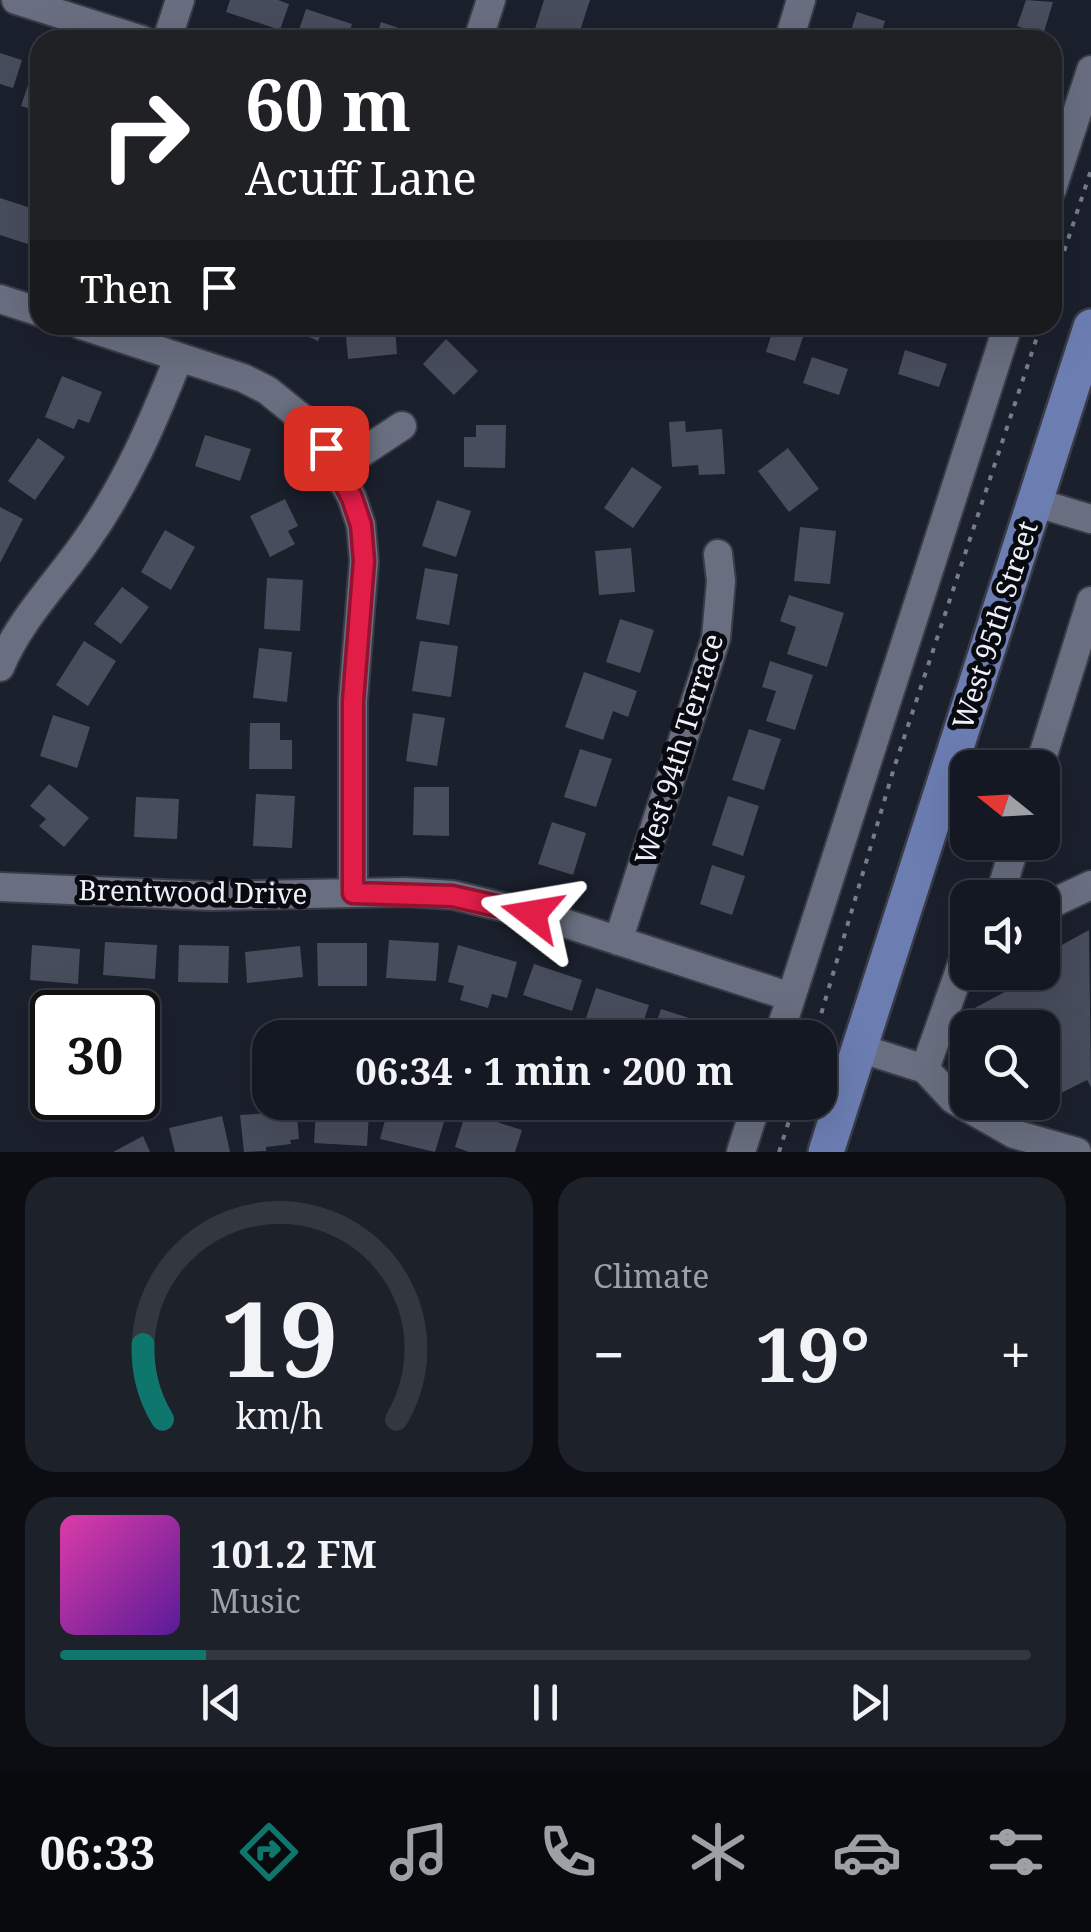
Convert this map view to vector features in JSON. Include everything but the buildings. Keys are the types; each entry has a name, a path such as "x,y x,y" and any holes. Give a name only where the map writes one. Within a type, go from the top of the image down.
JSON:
{"main road":[{"name":"West 95th Street","path":"826,1152 1091,327"}],"street":[{"path":"16,0 110,30"},
{"path":"170,30 180,0"},
{"path":"481,30 491,0"},
{"path":"791,30 801,0"},
{"path":"1062,158 1091,70"},
{"path":"0,299 30,309"},
{"path":"113,335 244,378 267,390 314,428 337,469 361,525 364,561 353,701 353,893"},
{"path":"784,1020 1005,335"},
{"path":"0,667 23,623 85,544 122,488 179,356"},
{"path":"337,469 402,426"},
{"path":"1034,502 1091,519"},
{"name":"West 94th Terrace","path":"618,941 716,638 721,581 718,554"},
{"path":"1045,750 1091,601"},
{"path":"1060,900 1091,886"},
{"name":"Brentwood Drive","path":"0,887 210,896 452,896 513,908 791,997"},
{"path":"925,1069 953,990"},
{"path":"859,1048 925,1069 953,1099 1014,1134 1077,1152"},
{"path":"741,1152 751,1120"}],"path":[{"path":"1062,258 1091,170"},
{"path":"819,1020 894,768 1037,335"},
{"path":"779,1152 789,1120"}],"route":[{"path":"326,448 352,498 361,525 364,561 353,701 353,893 452,896 532,914"}]}
